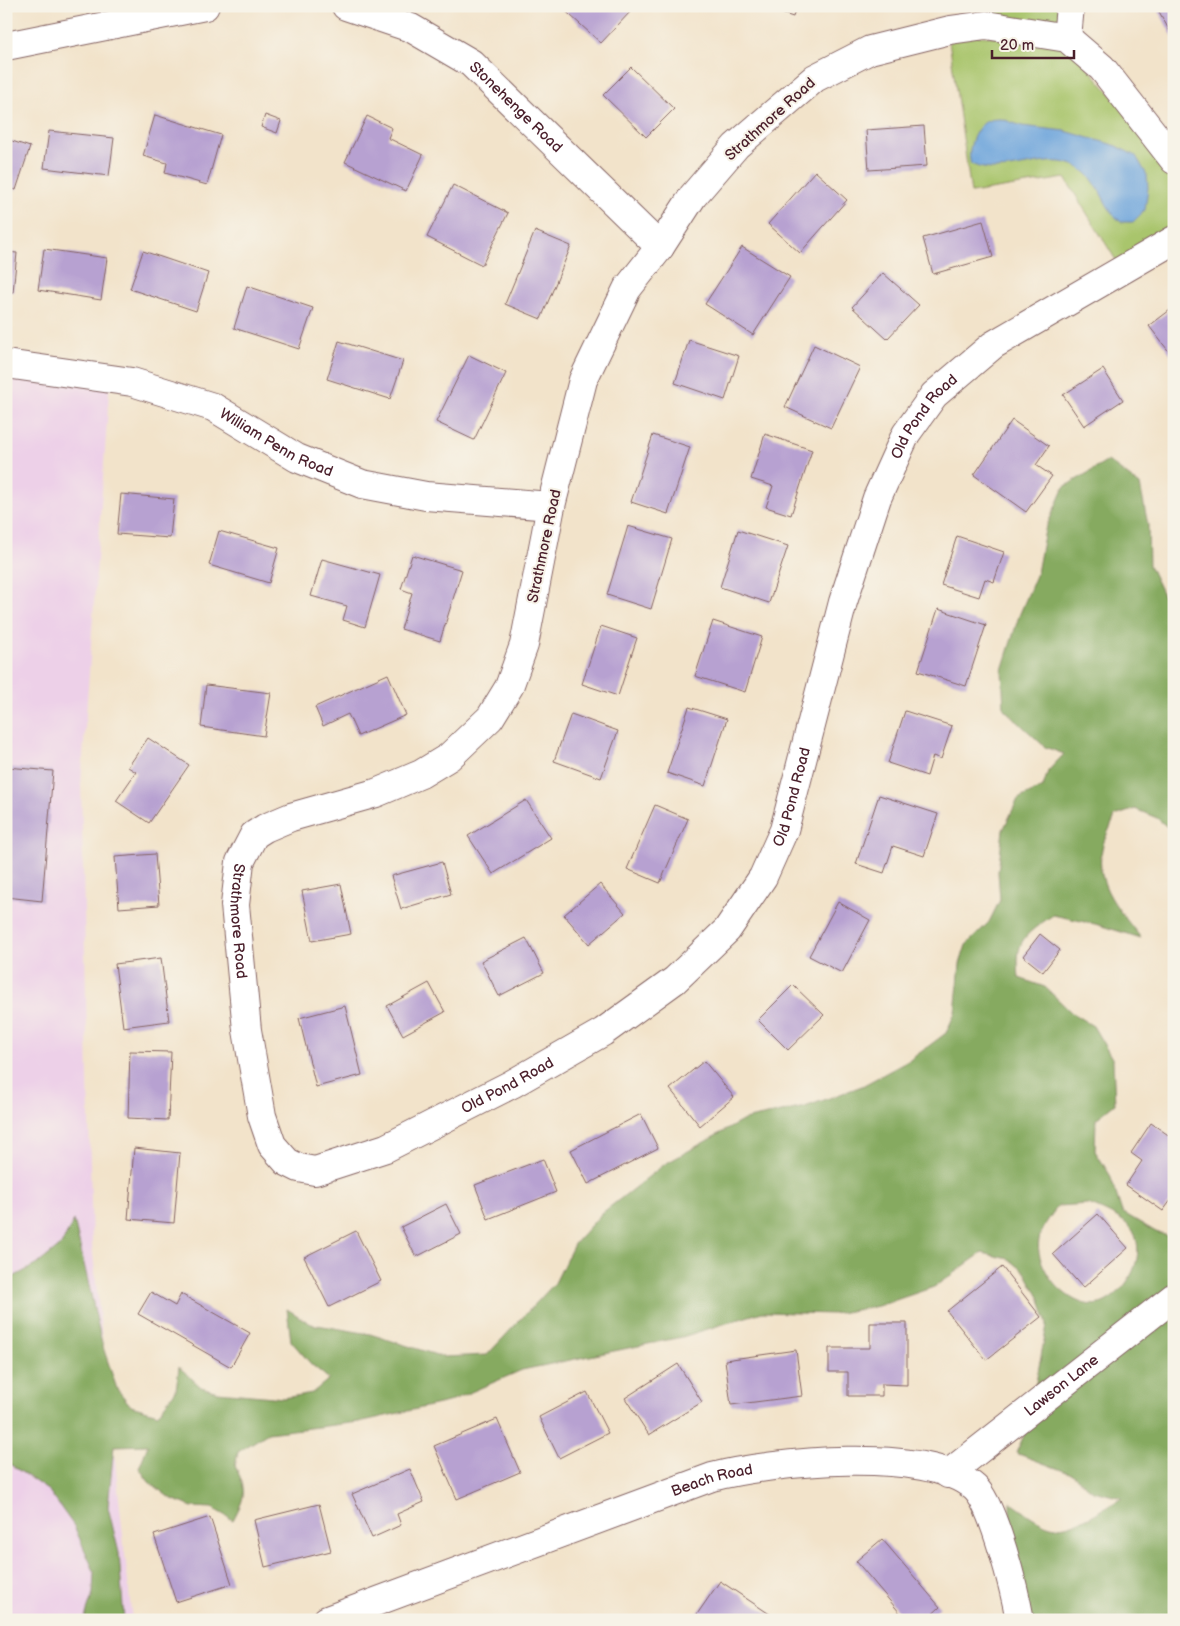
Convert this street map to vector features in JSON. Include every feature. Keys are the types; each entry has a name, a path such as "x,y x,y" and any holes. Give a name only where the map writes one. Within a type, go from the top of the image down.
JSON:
{"street":[{"path":"6,46 205,6"},
{"name":"Stonehenge Road","path":"346,6 412,28 471,63 660,247"},
{"path":"1070,6 1067,38 1102,68 1174,160"},
{"name":"Strathmore Road","path":"262,1116 247,1030 235,905 240,862 254,835 265,828 291,817 376,793 420,774 448,757 490,718 509,687 524,644 551,506 583,380 627,289 660,247 693,196 736,146 814,78 870,50 950,30 990,16 1032,32 1067,38"},
{"name":"Old Pond Road","path":"262,1116 272,1145 287,1162 299,1168 315,1171 386,1148 512,1084 603,1032 675,980 727,930 763,877 784,830 843,602 877,498 906,434 934,395 993,345 1174,240"},
{"name":"William Penn Road","path":"6,364 132,382 213,407 297,458 362,484 426,496 551,506"},
{"name":"Lawson Lane","path":"948,1474 1174,1297"},
{"name":"Beach Road","path":"327,1620 712,1477 742,1469 788,1463 865,1462 923,1466 948,1474 974,1488 986,1504 1020,1620"}],"shaded area":[{"path":"6,364 110,379 81,785 92,1244 132,1620 6,1620"}],"green space":[{"path":"994,6 1070,6 1067,38 986,25"},
{"path":"948,34 1065,41 1174,167 1174,233 1119,265 1065,178 971,193"},
{"path":"1108,461 1140,485 1148,525 1149,565 1174,618 1174,833 1157,818 1135,809 1115,816 1102,849 1102,874 1106,886 1118,908 1141,938 1095,924 1053,915 1034,928 1023,940 1018,955 1018,965 1019,978 1045,987 1072,1013 1093,1026 1113,1060 1115,1104 1096,1119 1095,1151 1110,1175 1122,1212 1156,1232 1174,1238 1174,1620 1020,1620 1010,1529 1010,1502 1033,1518 1058,1527 1083,1520 1122,1498 1093,1491 1072,1474 1016,1453 1027,1429 1047,1325 1040,1299 1025,1272 1009,1259 982,1253 934,1287 878,1306 833,1314 762,1312 682,1337 522,1370 448,1402 359,1422 268,1433 238,1452 235,1466 242,1481 243,1499 233,1520 212,1508 192,1507 170,1498 149,1482 139,1468 148,1445 114,1446 108,1507 119,1553 124,1620 84,1620 93,1593 94,1571 74,1526 49,1491 11,1465 6,1464 6,1281 39,1263 61,1245 74,1220 103,1347 117,1389 131,1406 158,1414 176,1390 179,1367 201,1387 218,1392 284,1398 312,1393 329,1379 311,1364 291,1341 287,1309 311,1324 370,1334 443,1357 487,1355 555,1283 574,1244 602,1213 665,1164 744,1120 805,1107 862,1086 910,1060 946,1033 955,1013 960,964 966,945 989,922 1000,900 998,872 1003,830 1018,799 1043,787 1048,771 1064,754 1045,747 1004,709 1002,670 1019,616 1037,573 1045,530 1064,487","holes":["1088,1204 1125,1222 1133,1231 1138,1251 1133,1271 1128,1281 1113,1297 1097,1305 1079,1302 1056,1285 1041,1261 1038,1244 1046,1222 1058,1206"]}],"water":[{"path":"1002,119 1022,126 1065,131 1114,145 1136,156 1147,175 1148,188 1145,210 1133,222 1121,222 1115,217 1096,185 1086,173 1073,165 1045,162 1000,169 985,168 971,164 971,145 976,132 991,120"}],"building":[{"path":"560,6 626,6 631,11 601,43"},
{"path":"760,6 796,6 793,17"},
{"path":"1156,6 1174,6 1174,39"},
{"path":"631,67 674,109 646,137 603,95"},
{"path":"155,115 221,135 207,185 165,173 167,163 143,156"},
{"path":"265,115 281,121 277,133 261,127"},
{"path":"367,116 392,128 388,138 423,155 406,191 345,162"},
{"path":"924,126 927,166 869,170 866,130"},
{"path":"49,131 114,138 109,176 44,168"},
{"path":"6,139 30,147 16,190 6,187"},
{"path":"815,171 847,200 800,253 768,224"},
{"path":"453,185 508,213 482,265 427,237"},
{"path":"983,221 993,257 933,274 923,238"},
{"path":"535,231 571,246 541,319 505,304"},
{"path":"742,247 790,277 753,335 705,304"},
{"path":"44,249 107,258 101,300 38,290"},
{"path":"143,251 208,273 196,311 130,289"},
{"path":"6,252 17,253 13,292 6,292"},
{"path":"883,273 919,305 887,339 852,307"},
{"path":"247,286 313,308 299,349 234,328"},
{"path":"1174,307 1174,358 1149,326"},
{"path":"689,340 739,356 725,400 675,383"},
{"path":"339,341 403,361 390,399 327,379"},
{"path":"814,345 860,367 831,428 785,407"},
{"path":"469,355 506,373 474,440 436,422"},
{"path":"1103,369 1123,400 1084,426 1063,395"},
{"path":"1012,420 1049,446 1036,465 1052,476 1026,512 974,475"},
{"path":"765,434 812,450 791,515 766,507 773,486 751,479"},
{"path":"653,435 690,447 668,514 631,502"},
{"path":"121,494 174,499 170,538 117,534"},
{"path":"628,526 672,539 651,609 607,595"},
{"path":"738,530 788,546 769,603 720,587"},
{"path":"219,531 279,548 269,583 209,565"},
{"path":"957,536 1004,552 994,582 985,579 979,597 941,585"},
{"path":"412,555 462,570 440,641 401,629 412,593 401,589"},
{"path":"322,559 380,575 365,627 343,620 347,606 311,596"},
{"path":"938,609 986,625 966,686 918,671"},
{"path":"713,621 762,637 745,692 695,676"},
{"path":"601,626 637,638 618,696 582,684"},
{"path":"388,674 406,715 358,736 348,714 323,726 315,707"},
{"path":"206,685 271,693 264,736 201,727"},
{"path":"689,707 727,719 705,786 667,773"},
{"path":"905,711 952,726 941,759 933,756 927,776 888,763"},
{"path":"571,714 618,731 601,778 554,761"},
{"path":"148,738 189,765 149,823 116,801 136,772 128,767"},
{"path":"6,767 53,771 42,901 6,897"},
{"path":"879,795 938,814 924,856 893,846 884,873 856,864"},
{"path":"526,800 551,838 493,874 468,836"},
{"path":"655,805 688,819 660,883 627,869"},
{"path":"155,854 159,905 119,908 115,857"},
{"path":"442,862 451,894 401,909 391,876"},
{"path":"341,884 351,934 312,941 302,891"},
{"path":"600,884 625,913 589,944 564,915"},
{"path":"838,902 870,920 842,973 809,956"},
{"path":"1040,934 1060,950 1043,972 1023,956"},
{"path":"526,938 544,973 499,996 481,961"},
{"path":"161,958 169,1021 123,1027 115,964"},
{"path":"429,983 445,1012 403,1035 387,1006"},
{"path":"793,985 824,1015 788,1050 758,1020"},
{"path":"345,1006 362,1075 316,1087 299,1018"},
{"path":"130,1051 171,1052 168,1120 128,1118"},
{"path":"704,1061 734,1097 700,1126 670,1089"},
{"path":"641,1114 658,1148 588,1184 571,1150"},
{"path":"1151,1123 1174,1139 1174,1196 1163,1211 1126,1185 1142,1161 1131,1153"},
{"path":"134,1148 180,1153 174,1223 128,1219"},
{"path":"543,1159 556,1192 488,1219 475,1185"},
{"path":"446,1204 461,1234 416,1257 401,1227"},
{"path":"1098,1214 1128,1248 1083,1288 1053,1254"},
{"path":"356,1231 381,1281 329,1307 304,1257"},
{"path":"1002,1267 1041,1317 986,1360 947,1311"},
{"path":"151,1292 175,1306 181,1294 250,1333 231,1367 138,1314"},
{"path":"870,1323 907,1323 907,1385 882,1384 882,1396 848,1396 848,1372 829,1372 829,1348 870,1348"},
{"path":"796,1350 802,1396 731,1405 725,1360"},
{"path":"678,1364 702,1402 649,1435 625,1398"},
{"path":"587,1392 608,1433 559,1458 539,1417"},
{"path":"497,1419 520,1472 457,1499 434,1446"},
{"path":"410,1469 424,1502 397,1514 401,1525 372,1538 352,1494"},
{"path":"319,1504 331,1551 265,1567 254,1520"},
{"path":"210,1517 232,1584 176,1602 154,1535"},
{"path":"882,1539 940,1607 926,1620 906,1620 856,1561"},
{"path":"720,1581 771,1615 768,1620 693,1620"}]}
